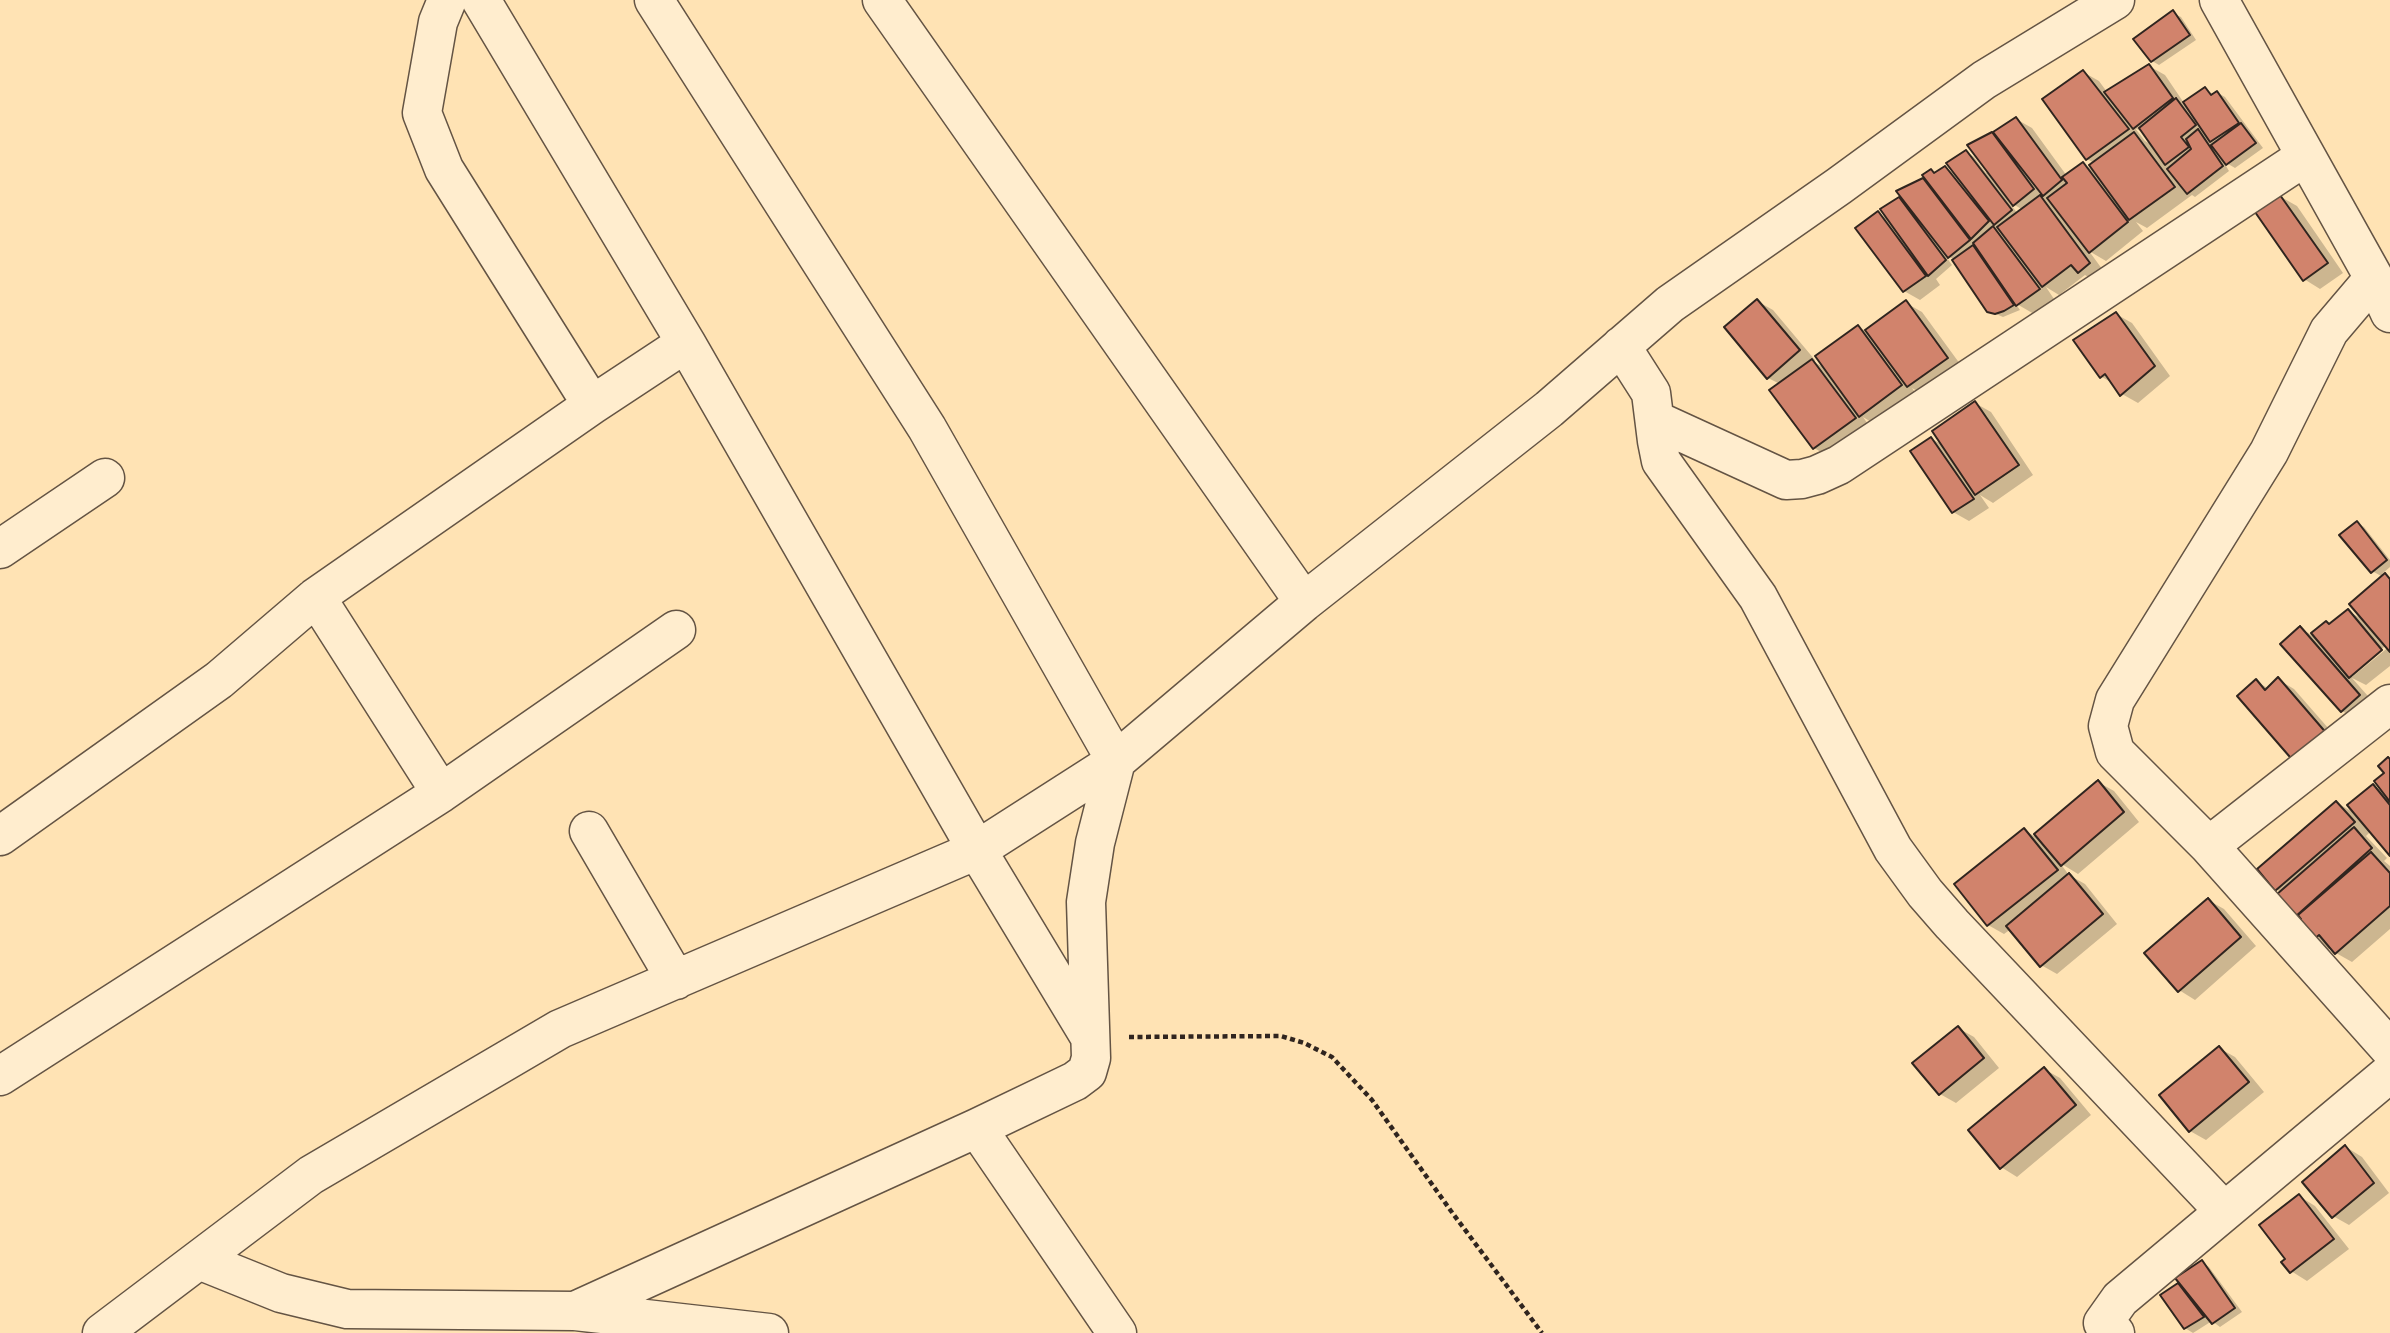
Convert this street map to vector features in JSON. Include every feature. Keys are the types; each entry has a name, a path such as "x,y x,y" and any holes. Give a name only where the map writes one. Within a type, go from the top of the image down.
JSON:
{"street":[{"path":"447,0 438,22 422,113 440,160 592,405"},
{"path":"575,1311 977,1128 1075,1081 1087,1072 1091,1058 1086,902 1095,843 1116,761 927,428 654,0"},
{"path":"882,0 1304,602"},
{"path":"102,1333 311,1175 560,1030 977,850 1116,761 1304,602 1549,409 1670,304 1984,80 2115,0"},
{"path":"2219,0 2374,278 2390,313"},
{"path":"487,11 686,344 977,850 1090,1038"},
{"path":"1655,421 1786,480 1802,480 1817,475 1839,465 2306,156"},
{"path":"2374,278 2329,331 2269,452 2115,700 2108,726 2115,752 2209,846 2390,1049"},
{"path":"0,836 219,680 316,597 592,405 686,344"},
{"path":"1621,346 1651,393 1661,461 1758,597 1893,849 1952,924 2224,1211"},
{"path":"0,549 105,478"},
{"path":"316,597 441,793"},
{"path":"0,1076 441,793 676,630"},
{"path":"2209,846 2390,704"},
{"path":"589,831 676,980"},
{"path":"2115,1333 2103,1323 2120,1299 2390,1073"},
{"path":"977,1128 1117,1333"},
{"path":"199,1260 281,1293 347,1309 575,1311 769,1333"}],"path":[{"path":"1090,1038 1281,1036 1304,1043 1332,1057 1372,1100 1542,1333"}],"building":[{"path":"2173,10 2190,35 2151,62 2133,39"},
{"path":"2149,64 2173,98 2133,129 2104,92"},
{"path":"2083,70 2129,129 2086,160 2042,99"},
{"path":"2205,87 2211,95 2217,91 2239,123 2210,142 2183,102"},
{"path":"2176,98 2196,125 2181,137 2189,147 2165,165 2139,128"},
{"path":"2016,117 2062,180 2043,196 1993,132"},
{"path":"2241,123 2256,143 2226,165 2211,145"},
{"path":"2198,129 2223,166 2187,194 2167,169 2191,149 2186,139"},
{"path":"1992,132 2034,189 2013,206 1967,145"},
{"path":"2134,132 2175,187 2129,220 2089,165"},
{"path":"1966,150 2012,210 1994,225 1946,163"},
{"path":"2083,162 2128,222 2089,253 2047,198 2067,183 2062,177"},
{"path":"1945,166 1989,221 1971,239 1922,175 1931,169 1934,173"},
{"path":"1923,178 1970,240 1948,258 1896,191"},
{"path":"2040,195 2090,263 2078,273 2071,265 2042,287 1997,227"},
{"path":"2280,195 2328,263 2303,281 2255,212"},
{"path":"1899,197 1946,260 1928,276 1880,209"},
{"path":"1878,211 1926,276 1903,292 1855,228"},
{"path":"1993,226 2040,289 2016,306 1973,243"},
{"path":"1973,245 2014,305 2004,311 1995,314 1987,312 1952,260"},
{"path":"1757,299 1800,350 1767,379 1724,327"},
{"path":"1906,300 1948,358 1907,387 1865,330"},
{"path":"2116,312 2155,366 2120,396 2105,374 2100,378 2073,340"},
{"path":"1858,325 1902,385 1859,417 1815,356"},
{"path":"1812,359 1856,418 1813,449 1769,390"},
{"path":"1975,401 2019,465 1975,495 1932,431"},
{"path":"1931,437 1974,499 1952,513 1910,451"},
{"path":"2357,521 2387,560 2371,573 2339,535"},
{"path":"2385,573 2390,579 2390,652 2349,604"},
{"path":"2348,609 2382,650 2349,678 2311,633 2326,621 2329,624"},
{"path":"2300,626 2360,695 2341,712 2280,644"},
{"path":"2278,677 2328,735 2296,764 2237,696 2256,679 2265,690"},
{"path":"2388,757 2390,802 2374,781 2384,773 2378,766"},
{"path":"2098,780 2124,812 2061,866 2034,834"},
{"path":"2373,784 2390,805 2390,856 2347,805"},
{"path":"2336,801 2355,822 2275,891 2257,869"},
{"path":"2354,827 2372,848 2295,917 2276,895"},
{"path":"2024,828 2058,870 1987,926 1954,884"},
{"path":"2371,852 2390,873 2390,906 2335,954 2319,935 2311,942 2296,924 2301,919 2298,915"},
{"path":"2069,873 2103,914 2040,967 2006,926"},
{"path":"2208,898 2241,937 2178,992 2144,953"},
{"path":"1958,1026 1984,1058 1939,1095 1912,1063"},
{"path":"2219,1046 2249,1082 2189,1132 2159,1095"},
{"path":"2044,1067 2076,1105 2000,1169 1968,1130"},
{"path":"2345,1145 2374,1183 2332,1218 2302,1182"},
{"path":"2299,1194 2334,1239 2290,1273 2281,1262 2285,1259 2259,1225"},
{"path":"2202,1260 2235,1308 2212,1324 2175,1278"},
{"path":"2178,1283 2204,1317 2184,1329 2160,1295"}]}
